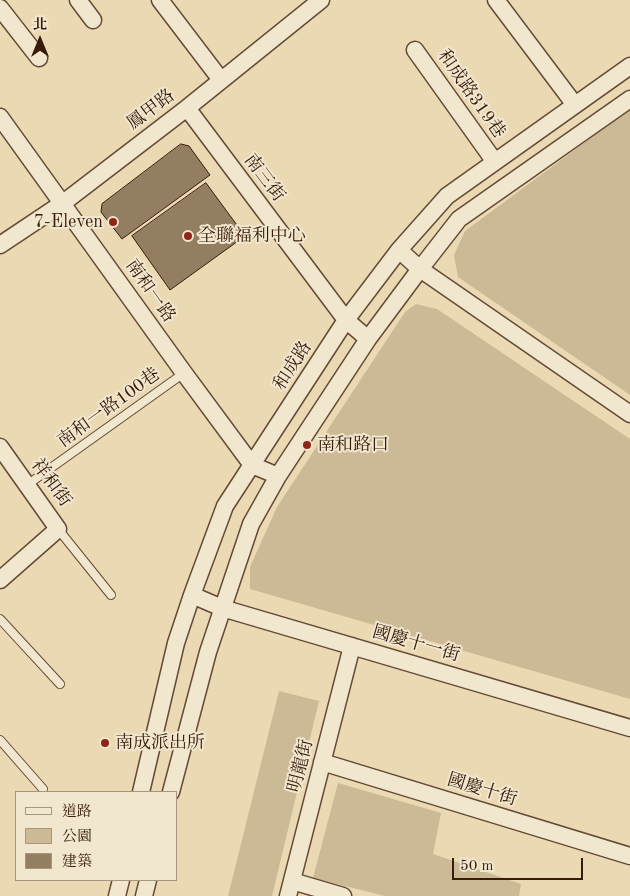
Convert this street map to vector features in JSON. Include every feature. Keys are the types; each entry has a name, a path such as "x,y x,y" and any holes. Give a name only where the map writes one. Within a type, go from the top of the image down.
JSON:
{"street":[{"path":"78,0 93,20"},
{"path":"160,0 221,80"},
{"name":"鳳甲路","path":"0,245 63,202 187,108 221,80 302,5 321,0"},
{"path":"496,0 575,105"},
{"path":"0,8 39,58"},
{"name":"和成路319巷","path":"414,50 495,162"},
{"name":"和成路","path":"141,791 176,642 225,506 346,320 399,250 447,196 630,66"},
{"path":"171,791 208,652 251,524 278,476 368,339 460,219 630,99"},
{"name":"南三街","path":"187,108 346,320 368,339"},
{"name":"南和一路","path":"0,117 252,465"},
{"path":"399,250 420,269 630,414"},
{"name":"祥和街","path":"0,447 58,529 0,580"},
{"path":"252,465 278,476"},
{"name":"國慶十一街","path":"192,595 222,608 630,728"},
{"name":"明龍街","path":"290,889 352,646"},
{"name":"國慶十街","path":"322,762 630,856"},
{"path":"117,896 121,881"},
{"path":"144,896 148,881"},
{"path":"290,889 343,896"}],"lane":[{"name":"南和一路100巷","path":"27,485 184,373"},
{"path":"58,529 111,595"},
{"path":"0,619 60,684"},
{"path":"0,740 43,789"}],"green space":[{"path":"630,109 630,395 458,277 454,255 465,231"},
{"path":"416,304 437,309 630,439 630,699 250,589 250,567 277,507 405,312"},
{"path":"279,691 319,701 272,896 228,896"},
{"path":"338,783 441,813 433,854 521,884 519,896 385,896 313,878"}],"building":[{"path":"181,144 189,146 210,175 122,239 101,212 102,204"},
{"name":"全聯福利中心","path":"206,183 245,236 170,290 132,236"}],"place":[{"name":"7-Eleven","path":"113,222"},
{"name":"全聯福利中心","path":"188,236"},
{"name":"南和路口","path":"307,445"},
{"name":"南成派出所","path":"105,743"}]}
